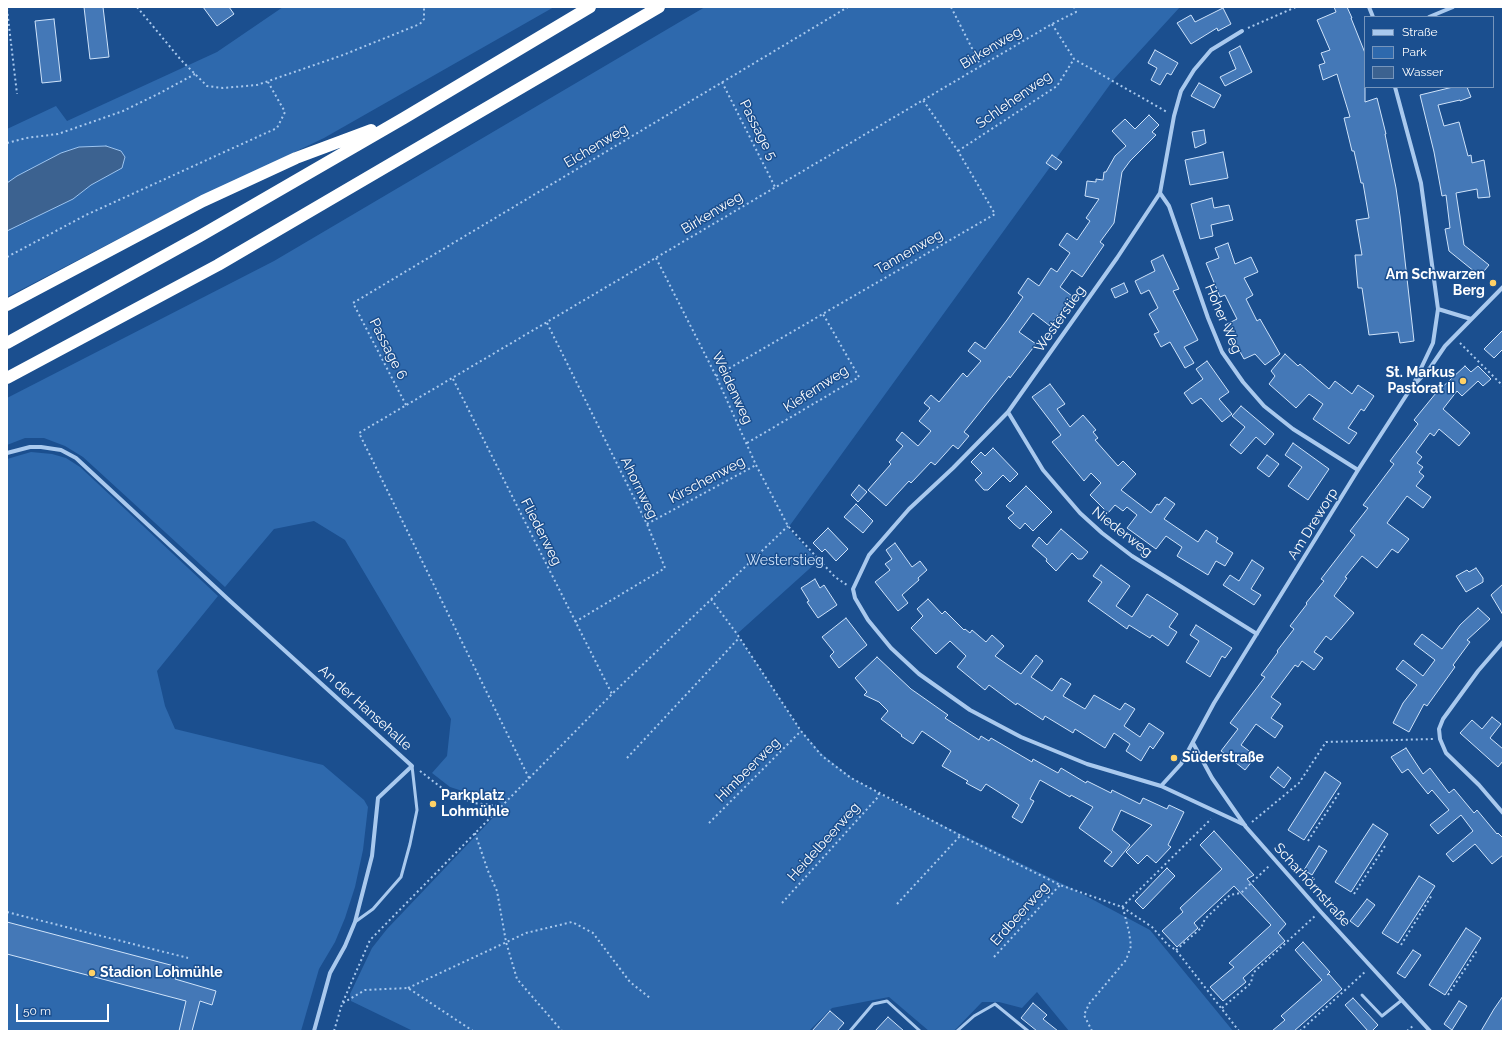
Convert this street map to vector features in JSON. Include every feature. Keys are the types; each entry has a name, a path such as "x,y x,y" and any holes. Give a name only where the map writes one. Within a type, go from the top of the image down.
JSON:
{"highway":[{"path":"7,343 200,236 404,118 590,7"},
{"path":"7,378 218,264 659,7"},
{"path":"7,305 203,201 296,158 404,118"}],"street":[{"path":"1431,16 1453,7"},
{"name":"Westerstieg","path":"853,589 869,555 909,509 953,468 1008,412 1117,258 1160,193 1174,116 1181,91 1194,70 1211,50 1242,31"},
{"path":"1395,88 1420,183 1438,309 1433,343 1412,388"},
{"name":"Hoher Weg","path":"1160,193 1169,206 1222,352 1243,382 1264,406 1293,429 1358,470"},
{"name":"Am Dreworp","path":"1160,786 1181,764 1214,703 1358,470 1412,388 1430,368 1445,346 1503,287"},
{"path":"1438,309 1471,319"},
{"name":"Niederweg","path":"1008,412 1042,470 1080,513 1102,533 1132,556 1257,634"},
{"name":"An der Hansehalle","path":"7,453 30,447 41,447 60,450 76,458 230,601 412,766 378,798 372,856 355,922 345,946 330,973 314,1031"},
{"path":"853,589 855,598 868,620 891,648 919,674 970,710 1021,738 1087,764 1160,786 1246,826"},
{"path":"1503,642 1478,671 1442,719 1439,729 1440,738 1446,753 1479,785 1503,814"},
{"name":"Scharhörnstraße","path":"1192,743 1212,778 1246,826 1320,911 1430,1031"}],"lane":[{"path":"355,922 373,909 401,877 417,810 412,766"},
{"path":"1362,995 1382,1016 1402,1000"},
{"path":"850,1031 873,1004 887,1001 920,1031"},
{"path":"957,1031 974,1016 995,1004 1028,1031"}],"path":[{"path":"137,7 194,74 207,86 223,88 257,85 268,82 343,55 420,24 424,19 424,7"},
{"name":"Eichenweg","path":"353,302 848,7"},
{"path":"951,7 981,66"},
{"name":"Birkenweg","path":"529,778 359,433 453,379 775,186 1052,24 1076,12 1074,7"},
{"path":"1242,31 1296,7"},
{"path":"7,10 16,94"},
{"path":"1052,24 1074,59 1174,116"},
{"name":"Schlehenweg","path":"958,151 1057,86 1074,59"},
{"path":"7,143 26,138 58,134 123,111 194,74"},
{"path":"7,258 86,215 277,128 285,112 268,82"},
{"name":"Passage 5","path":"722,82 775,186"},
{"name":"Tannenweg","path":"716,376 994,214 958,151 923,100"},
{"name":"Weidenweg","path":"656,258 716,376 756,465 788,526 835,577 853,589"},
{"name":"Passage 6","path":"353,302 406,405"},
{"name":"Kiefernweg","path":"746,443 858,377 823,314"},
{"name":"Ahornweg","path":"547,323 647,524 665,568 575,622"},
{"path":"1454,337 1503,386"},
{"name":"Fliederweg","path":"453,379 612,694"},
{"name":"Kirschenweg","path":"647,524 756,465"},
{"path":"334,1031 342,1004 370,940 612,694 788,526"},
{"path":"711,599 801,731 822,756 851,778 960,836 1060,885 1122,907 1152,927 1168,945 1176,950 1239,1031"},
{"path":"627,758 739,638"},
{"name":"Himbeerweg","path":"709,823 801,731"},
{"path":"1246,826 1300,783 1326,742 1440,738"},
{"path":"412,766 447,792 474,803 501,806"},
{"name":"Heidelbeerweg","path":"782,903 878,797 879,793"},
{"path":"1308,841 1339,793"},
{"path":"1122,907 1218,812"},
{"path":"475,833 488,871 497,891 506,942 517,979 562,1031"},
{"path":"897,904 960,836"},
{"path":"1354,894 1385,846"},
{"path":"1176,950 1202,928 1205,919 1230,895 1241,893 1276,860"},
{"name":"Erdbeerweg","path":"994,957 1060,885"},
{"path":"1401,945 1432,896"},
{"path":"1092,1031 1084,1015 1088,1004 1126,960 1131,946 1122,907"},
{"path":"1222,1008 1251,983 1253,974 1320,911"},
{"path":"7,912 188,958"},
{"path":"342,1004 365,990 408,988 526,933 572,922 593,934 630,982 650,998"},
{"path":"1448,996 1478,949"},
{"path":"1300,1031 1371,967"},
{"path":"408,988 472,1031"}],"green space":[{"path":"283,7 554,7 324,138 168,213 7,297 7,129 56,106 67,121 217,52"},
{"path":"705,7 1180,7 1114,79 788,528 818,561 737,634 801,731 822,754 852,778 893,801 1069,887 1150,930 1233,1031 1069,1031 1037,992 1022,1008 999,1002 982,1002 955,1030 943,1031 929,1031 889,997 832,1008 809,1031 413,1031 351,1001 350,994 372,948 387,929 504,806 495,799 487,799 450,787 432,773 447,756 451,719 345,540 314,521 274,529 225,587 83,457 65,446 44,438 25,438 7,445 7,398 274,261"},
{"path":"31,452 52,454 66,458 80,467 218,596 157,671 165,706 175,729 323,765 364,800 368,807 363,850 355,887 335,942 319,969 301,1031 7,1031 7,459"}],"water":[{"path":"106,146 121,151 125,157 122,168 91,185 73,199 7,231 7,183 17,176 61,153 79,147"}],"building":[{"path":"84,7 103,7 109,57 90,59"},
{"path":"203,7 229,7 234,14 217,26"},
{"path":"1334,7 1347,7 1352,18 1364,50 1365,102 1377,98 1386,134 1400,216 1414,341 1400,343 1398,332 1369,335 1362,288 1358,288 1355,255 1362,255 1356,220 1369,218 1363,183 1361,183 1354,151 1352,151 1344,118 1350,117 1337,74 1323,80 1319,65 1325,63 1321,53 1330,50 1317,20 1336,12"},
{"path":"1223,8 1231,24 1218,31 1217,28 1191,44 1177,23 1191,15 1195,22"},
{"path":"54,19 61,81 42,83 35,21"},
{"path":"1240,46 1252,72 1225,86 1220,77 1236,69 1229,52"},
{"path":"1155,50 1178,63 1171,75 1167,73 1160,85 1151,80 1157,68 1148,63"},
{"path":"1199,83 1221,95 1214,108 1191,96"},
{"path":"1449,88 1467,88 1471,97 1460,101 1438,105 1444,126 1459,122 1468,156 1471,155 1472,163 1484,160 1490,197 1478,198 1477,189 1456,193 1464,245 1489,265 1480,276 1449,251 1445,229 1450,228 1446,195 1442,196 1434,152 1420,95"},
{"path":"1149,115 1159,125 1152,132 1156,135 1130,161 1122,172 1114,223 1100,242 1104,245 1082,277 1072,270 1060,287 1072,296 1050,326 1033,313 1019,332 1036,344 1010,378 1009,376 964,432 969,436 958,449 953,445 935,465 931,462 911,483 909,481 886,506 868,490 891,464 889,462 903,446 896,440 902,432 918,446 931,431 919,421 930,408 924,403 931,395 939,402 963,373 967,377 981,361 968,351 975,342 985,349 1023,297 1018,293 1028,278 1039,286 1051,268 1057,272 1070,253 1059,245 1067,233 1077,240 1090,221 1086,218 1099,199 1085,196 1087,181 1096,182 1096,179 1103,180 1104,172 1106,172 1115,156 1126,146 1112,131 1125,119 1135,129"},
{"path":"1204,130 1206,143 1195,148 1192,132"},
{"path":"1223,152 1228,178 1190,185 1185,160"},
{"path":"1052,155 1062,162 1056,170 1046,163"},
{"path":"1212,198 1214,208 1229,205 1233,220 1211,225 1213,236 1200,239 1191,204"},
{"path":"1228,243 1235,264 1251,257 1258,272 1244,278 1253,295 1246,299 1257,321 1260,319 1280,354 1265,365 1255,354 1244,359 1225,325 1237,319 1225,295 1220,297 1206,263 1219,258 1215,248"},
{"path":"1163,255 1179,289 1173,291 1198,340 1184,347 1194,363 1185,368 1170,342 1161,347 1154,334 1159,332 1149,314 1158,308 1149,290 1141,294 1135,281 1155,271 1151,261"},
{"path":"1124,283 1128,292 1115,298 1111,289"},
{"path":"1503,330 1503,349 1494,358 1484,349"},
{"path":"1285,354 1298,366 1300,364 1329,389 1335,381 1352,394 1358,385 1374,396 1364,411 1361,409 1348,428 1357,433 1349,444 1313,419 1323,404 1309,394 1296,408 1269,384 1275,376 1271,371"},
{"path":"1207,361 1229,392 1219,399 1232,414 1222,422 1201,398 1192,404 1184,393 1203,379 1196,369"},
{"path":"1465,366 1471,372 1478,366 1491,379 1483,386 1478,381 1462,396 1457,391 1443,409 1470,433 1459,446 1439,429 1434,436 1430,433 1416,452 1422,457 1417,463 1423,467 1419,472 1424,476 1416,486 1431,497 1423,508 1407,496 1387,523 1409,539 1398,553 1392,549 1377,568 1362,556 1345,577 1347,578 1334,596 1354,613 1331,640 1326,636 1314,652 1323,658 1314,670 1302,661 1298,667 1295,665 1271,697 1281,704 1271,718 1283,726 1275,738 1256,724 1241,745 1256,756 1245,770 1221,751 1238,729 1230,723 1265,677 1261,675 1294,629 1290,626 1324,581 1321,579 1355,535 1350,531 1368,508 1363,505 1394,464 1390,461 1418,424 1414,420 1436,393"},
{"path":"1050,384 1065,404 1057,409 1070,427 1083,415 1096,430 1093,432 1098,438 1095,440 1118,466 1123,461 1136,474 1121,490 1151,513 1157,504 1159,505 1165,497 1175,504 1164,519 1198,542 1206,530 1218,538 1216,542 1233,553 1225,566 1216,561 1208,575 1177,556 1182,547 1166,536 1156,549 1127,528 1137,515 1127,507 1123,511 1115,505 1108,513 1090,495 1101,483 1091,473 1084,481 1052,442 1061,435 1032,397"},
{"path":"1241,406 1274,434 1265,445 1256,437 1241,454 1230,445 1245,427 1232,416"},
{"path":"1293,443 1329,469 1308,500 1288,486 1302,467 1285,455"},
{"path":"993,448 1018,474 1010,482 1003,475 988,490 984,490 975,480 982,473 971,462 981,452 985,456"},
{"path":"1267,455 1279,464 1269,477 1257,468"},
{"path":"859,485 867,492 858,502 851,495"},
{"path":"1026,486 1052,512 1033,531 1025,523 1020,529 1014,524 1008,518 1014,513 1006,506"},
{"path":"856,504 873,521 863,533 844,517"},
{"path":"828,528 848,549 836,561 825,549 822,552 813,543"},
{"path":"1061,529 1088,552 1082,559 1078,559 1072,553 1056,571 1046,561 1047,559 1032,546 1039,537 1047,545"},
{"path":"895,543 912,567 920,561 927,570 918,578 919,580 902,595 908,603 898,611 875,582 890,570 885,564 892,559 886,550"},
{"path":"1252,560 1264,568 1251,589 1261,595 1254,605 1223,585 1230,575 1239,581"},
{"path":"1101,565 1130,586 1116,606 1132,617 1147,594 1178,614 1169,627 1177,632 1168,646 1152,635 1150,638 1129,625 1127,629 1088,601 1102,582 1093,576"},
{"path":"1476,568 1483,578 1483,582 1466,592 1456,576 1467,570 1469,572"},
{"path":"815,579 820,588 824,585 837,605 818,618 807,602 809,601 801,588"},
{"path":"1503,584 1503,615 1491,595"},
{"path":"928,599 942,614 945,611 964,630 965,629 970,633 972,630 986,642 992,635 1004,646 995,656 1021,674 1036,655 1043,661 1031,677 1052,691 1061,678 1071,684 1063,696 1085,709 1094,695 1120,710 1125,703 1135,709 1124,726 1140,737 1149,723 1164,733 1153,749 1150,746 1141,761 1126,751 1130,744 1114,733 1105,748 1075,729 1073,733 1045,716 1043,720 1017,703 1016,705 989,685 985,690 957,667 966,656 950,641 936,654 911,628 923,616 917,609"},
{"path":"1478,608 1490,619 1467,640 1470,642 1453,665 1455,667 1427,706 1424,704 1409,732 1393,723 1403,703 1417,685 1396,669 1403,660 1423,676 1435,660 1414,644 1422,634 1442,649 1460,625"},
{"path":"846,618 867,645 839,668 830,656 834,652 822,637"},
{"path":"1196,625 1232,648 1225,658 1222,656 1210,677 1186,662 1199,641 1190,635"},
{"path":"877,657 911,689 948,715 945,718 979,740 981,736 989,741 991,738 1032,762 1033,759 1058,773 1061,768 1086,783 1087,781 1111,793 1112,790 1140,804 1143,798 1167,809 1169,805 1184,812 1168,845 1171,847 1156,863 1147,855 1138,864 1126,852 1152,825 1121,810 1112,830 1130,845 1112,867 1104,861 1112,852 1079,828 1093,807 1071,795 1070,797 1040,780 1030,799 1034,801 1022,823 1012,817 1019,805 986,784 981,791 966,783 968,781 942,766 951,751 922,731 913,744 881,719 888,711 879,702 864,695 867,692 855,678"},
{"path":"1492,717 1501,724 1490,738 1503,749 1503,761 1498,767 1460,733 1472,720 1482,729"},
{"path":"1406,748 1423,774 1430,768 1449,793 1454,789 1474,813 1477,810 1497,834 1498,833 1503,838 1503,855 1492,864 1475,844 1453,862 1446,854 1473,831 1461,815 1438,834 1430,825 1449,810 1432,790 1428,794 1408,769 1402,773 1391,757"},
{"path":"1278,767 1291,778 1284,788 1270,777"},
{"path":"1325,772 1341,783 1304,840 1288,830"},
{"path":"1373,824 1388,834 1351,892 1335,882"},
{"path":"1214,831 1254,875 1247,879 1286,924 1278,933 1285,941 1243,978 1246,982 1223,1001 1210,987 1234,967 1229,963 1271,925 1234,886 1194,923 1198,928 1177,947 1162,931 1183,912 1180,908 1222,869 1200,845"},
{"path":"1319,846 1327,851 1312,875 1304,870"},
{"path":"1167,868 1175,876 1143,909 1135,901"},
{"path":"1419,876 1435,886 1398,943 1382,933"},
{"path":"1367,899 1375,905 1358,927 1350,921"},
{"path":"7,922 178,967 175,979 216,991 212,1005 200,1001 192,1031 179,1031 186,1001 7,954"},
{"path":"1466,928 1481,938 1445,995 1429,985"},
{"path":"1303,942 1330,972 1327,975 1329,974 1342,989 1294,1031 1272,1031 1285,1020 1281,1016 1322,980 1295,950"},
{"path":"1413,950 1421,955 1405,978 1397,973"},
{"path":"1503,996 1503,1031 1481,1031 1494,1009"},
{"path":"1353,998 1378,1025 1372,1031 1368,1031 1345,1005"},
{"path":"1459,1001 1467,1006 1452,1030 1444,1024"},
{"path":"1033,1003 1047,1015 1043,1019 1058,1031 1037,1031 1021,1018"},
{"path":"830,1011 844,1023 837,1031 812,1031"},
{"path":"888,1017 904,1031 875,1031"}],"place":[{"name":"Am Schwarzen Berg","path":"1493,283"},
{"name":"St. Markus Pastorat II","path":"1463,381"},
{"name":"Süderstraße","path":"1174,758"},
{"name":"Parkplatz Lohmühle","path":"433,804"},
{"name":"Stadion Lohmühle","path":"92,973"}]}
